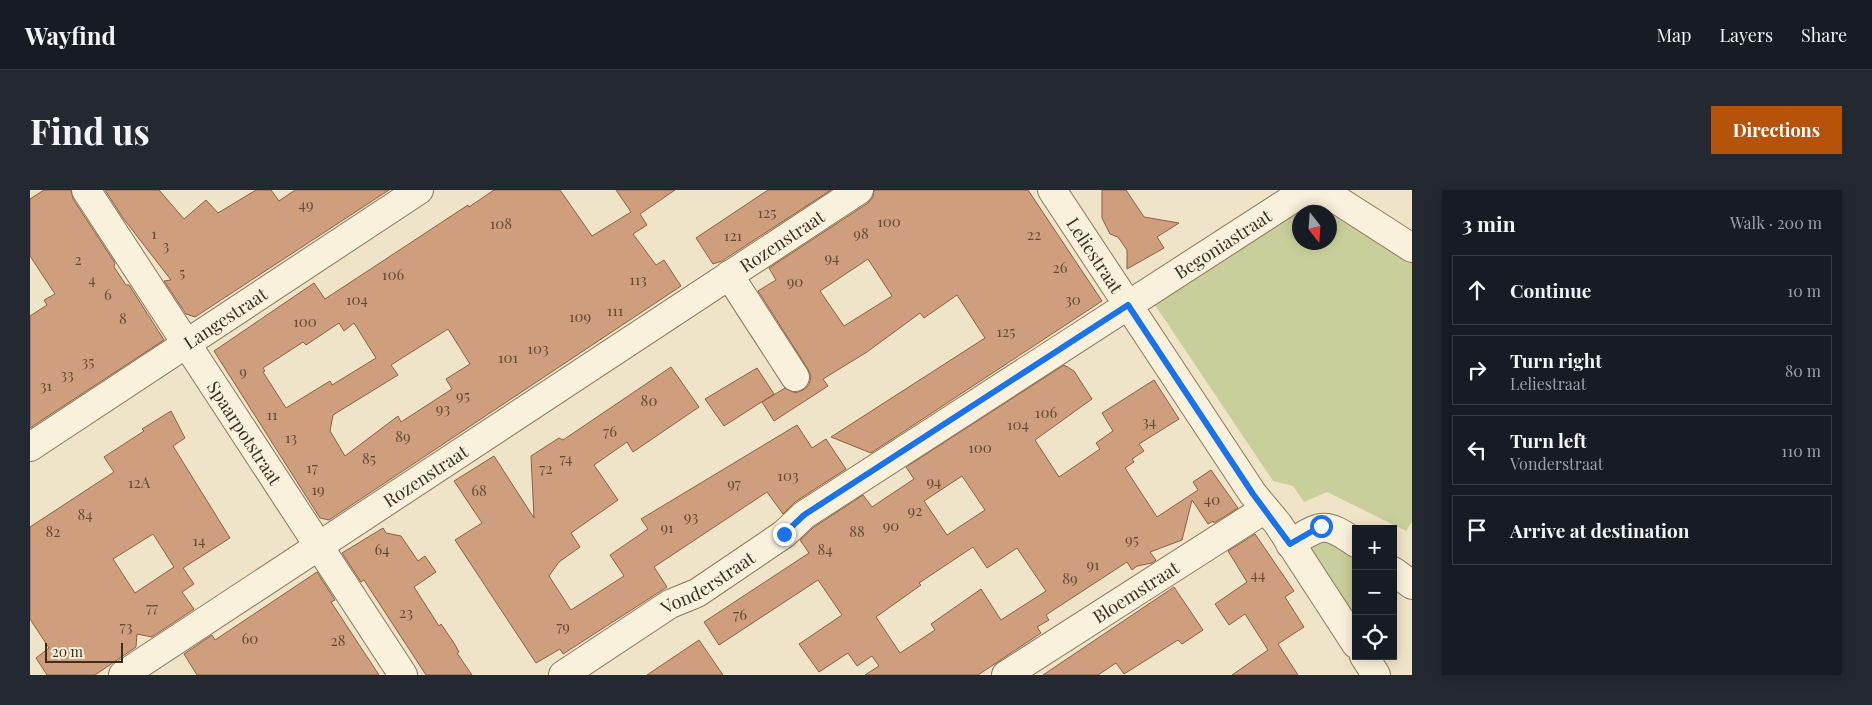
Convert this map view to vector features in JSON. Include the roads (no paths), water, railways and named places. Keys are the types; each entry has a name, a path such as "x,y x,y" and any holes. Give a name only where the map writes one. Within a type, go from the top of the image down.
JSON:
{"street":[{"name":"Spaarpotstraat","path":"86,190 403,675"},
{"name":"Langestraat","path":"30,447 419,190"},
{"name":"Rozenstraat","path":"123,675 858,190"},
{"name":"Leliestraat","path":"1052,190 1253,494 1290,544 1352,638"},
{"name":"Begoniastraat","path":"1128,305 1298,195 1309,190 1321,190 1412,248"},
{"name":"Rozenstraat","path":"729,275 795,377"},
{"name":"Vonderstraat","path":"563,675 670,604 697,593 784,534 804,515 1128,305"},
{"name":"Bloemstraat","path":"1006,675 1265,509"},
{"path":"1290,544 1316,527 1326,526 1338,530 1352,540"},
{"path":"1397,574 1412,585"},
{"path":"1367,660 1376,675"}]}
